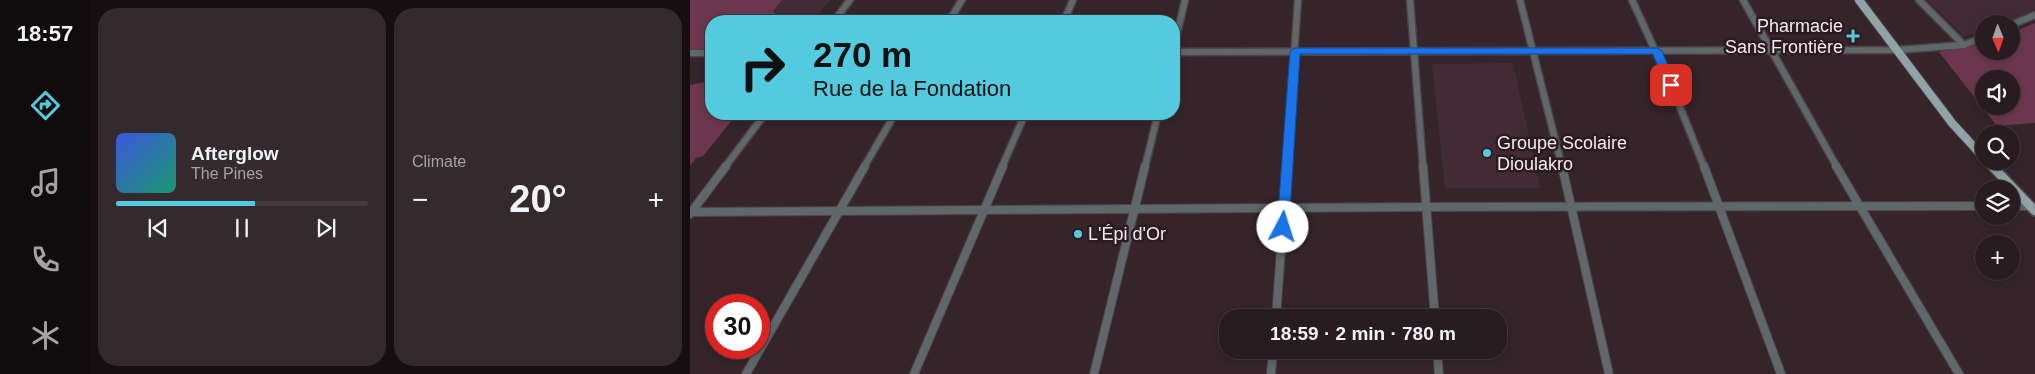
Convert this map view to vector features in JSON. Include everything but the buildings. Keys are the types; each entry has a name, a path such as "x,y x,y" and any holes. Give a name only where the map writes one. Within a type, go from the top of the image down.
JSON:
{"main road":[{"path":"1859,0 1952,123 1975,148"},
{"path":"1996,170 2032,208"}],"street":[{"path":"839,15 850,0"},
{"path":"953,15 962,0"},
{"path":"1067,15 1073,0"},
{"path":"1180,21 1185,0"},
{"path":"1277,309 1298,0"},
{"path":"1410,0 1434,309"},
{"path":"1520,0 1572,207 1609,374"},
{"path":"1632,0 1657,51 1719,206 1781,374"},
{"path":"1743,0 1859,206 1959,374"},
{"path":"1919,0 1964,45"},
{"path":"2020,22 2035,16"},
{"path":"1180,52 1771,52 1896,50 1964,45 1975,41"},
{"path":"690,53 705,53"},
{"path":"690,213 760,120"},
{"path":"746,374 892,120"},
{"path":"914,374 1021,120"},
{"path":"1094,374 1156,120"},
{"path":"690,213 839,210 1975,206"},
{"path":"1271,374 1272,359"},
{"path":"1438,359 1439,374"}],"shaded area":[{"path":"690,0 782,0 773,11 776,15 705,15 705,49 690,49"},
{"path":"782,0 830,0 818,15 776,15 773,11"},
{"path":"1927,0 2035,0 2035,9 2020,16 1975,15 1975,33 1965,36"},
{"path":"2035,23 2035,123 1996,125 1988,115 2020,115 2020,70 1975,70 1975,98 1939,52 1975,46 1975,60 2020,60 2020,29"},
{"name":"Groupe Scolaire Dioulakro","path":"1513,63 1540,188 1445,188 1432,64"},
{"path":"705,82 705,120 732,120 703,156 696,158 690,166 690,85"}],"place":[{"name":"Pharmacie Sans Frontière","path":"1853,36"},
{"name":"Groupe Scolaire Dioulakro","path":"1487,153"},
{"name":"L'Épi d'Or","path":"1078,234"}],"route":[{"path":"1283,227 1295,51 1657,51 1671,85"}]}
